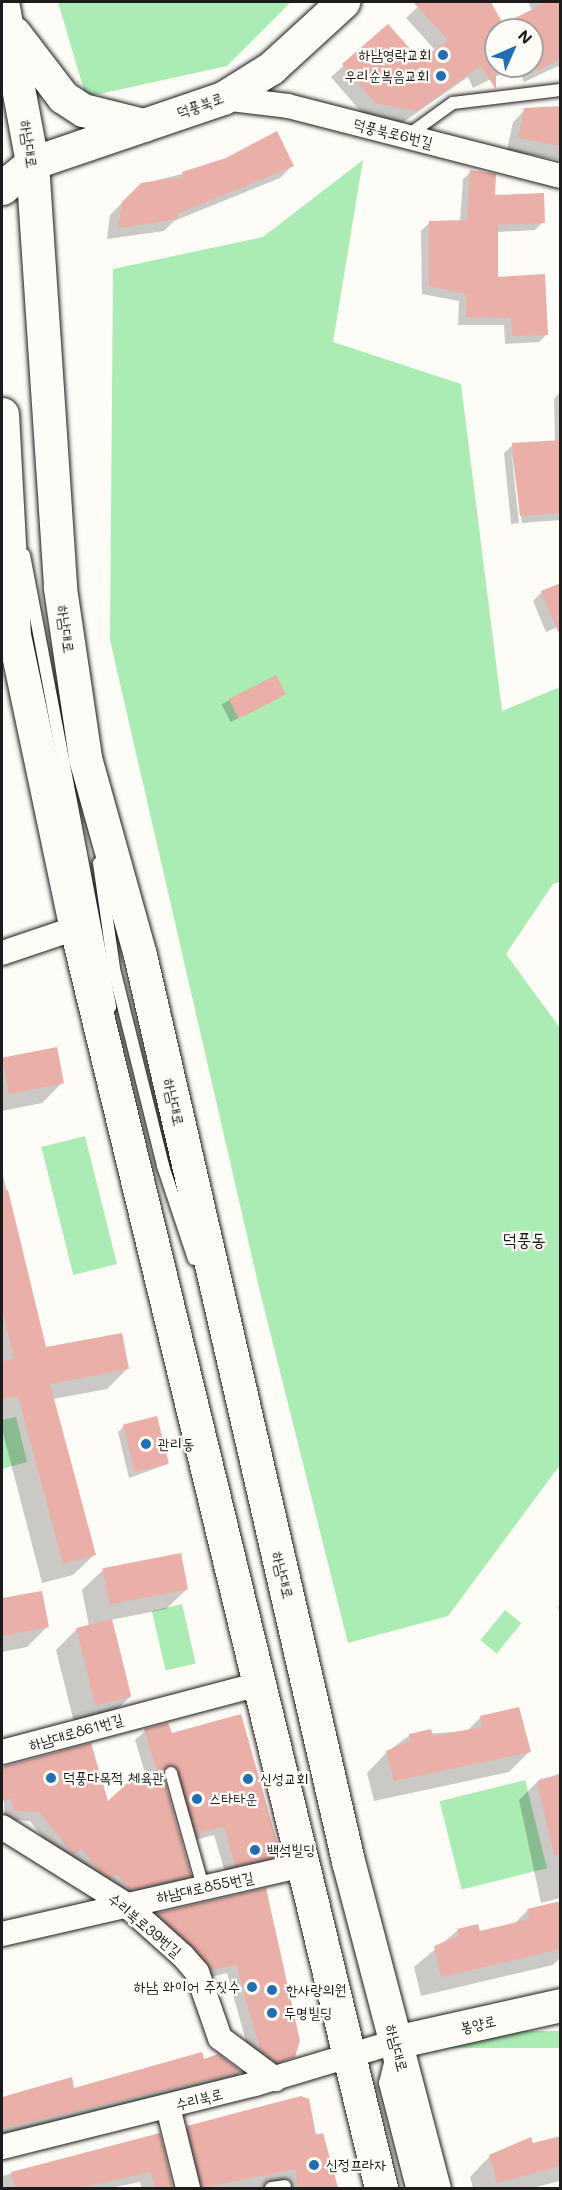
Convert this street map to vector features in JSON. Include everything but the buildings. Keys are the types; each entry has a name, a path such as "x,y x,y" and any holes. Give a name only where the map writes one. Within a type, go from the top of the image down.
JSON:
{"main road":[{"name":"덕풍북로","path":"2,188 32,164 223,98 271,68 343,2"},
{"path":"5,14 63,97 83,110 143,125"},
{"name":"하남대로","path":"5,14 32,164 60,588 85,758 140,955 228,1357 395,2042 434,2188"},
{"path":"2,414 6,466 8,635 135,1175 369,2121 381,2188"},
{"name":"봉양로","path":"395,2042 561,2005"}],"street":[{"name":"덕풍북로6번길","path":"223,98 288,106 561,176"},
{"path":"2,953 76,928"},
{"name":"하남대로861번길","path":"2,1752 260,1684"},
{"name":"수리북로39번길","path":"2,1827 125,1904 197,1972 220,2038 275,2079"},
{"name":"하남대로855번길","path":"2,1934 125,1904 304,1865"},
{"name":"수리북로","path":"2,2147 275,2079 395,2042"},
{"path":"168,2107 188,2188"}],"lane":[{"path":"406,136 453,103 561,90"},
{"path":"6,466 99,930 135,1175"},
{"path":"171,1773 203,1887"},
{"path":"395,2042 385,2083 412,2188"},
{"path":"369,2121 393,2188"},
{"path":"271,2188 285,2186"}],"green space":[{"path":"58,2 291,2 227,66 86,97"},
{"path":"363,160 333,342 461,384 502,711 560,687 560,882 553,884 506,954 560,1028 560,1465 448,1616 348,1643 261,1296 110,640 113,269 263,237"},
{"path":"85,1136 117,1264 73,1275 41,1147"},
{"path":"16,1417 27,1462 2,1469 2,1420"},
{"path":"182,1604 196,1663 166,1670 152,1611"},
{"path":"505,1610 521,1623 497,1654 480,1640"},
{"path":"525,1780 547,1868 462,1890 440,1801"},
{"path":"433,2031 560,2031 560,2048 433,2048"}],"place":[{"name":"하남영락교회","path":"443,55"},
{"name":"우리순복음교회","path":"441,76"},
{"name":"관리동","path":"146,1444"},
{"name":"덕풍다목적 체육관","path":"51,1778"},
{"name":"신성교회","path":"248,1779"},
{"name":"스타타운","path":"197,1799"},
{"name":"백석빌딩","path":"255,1850"},
{"name":"하남 와이어 주짓수","path":"252,1987"},
{"name":"한사랑의원","path":"272,1990"},
{"name":"두명빌딩","path":"272,2013"},
{"name":"신정프라자","path":"314,2165"}],"district":[{"name":"덕풍동","path":"524,1239"}]}
